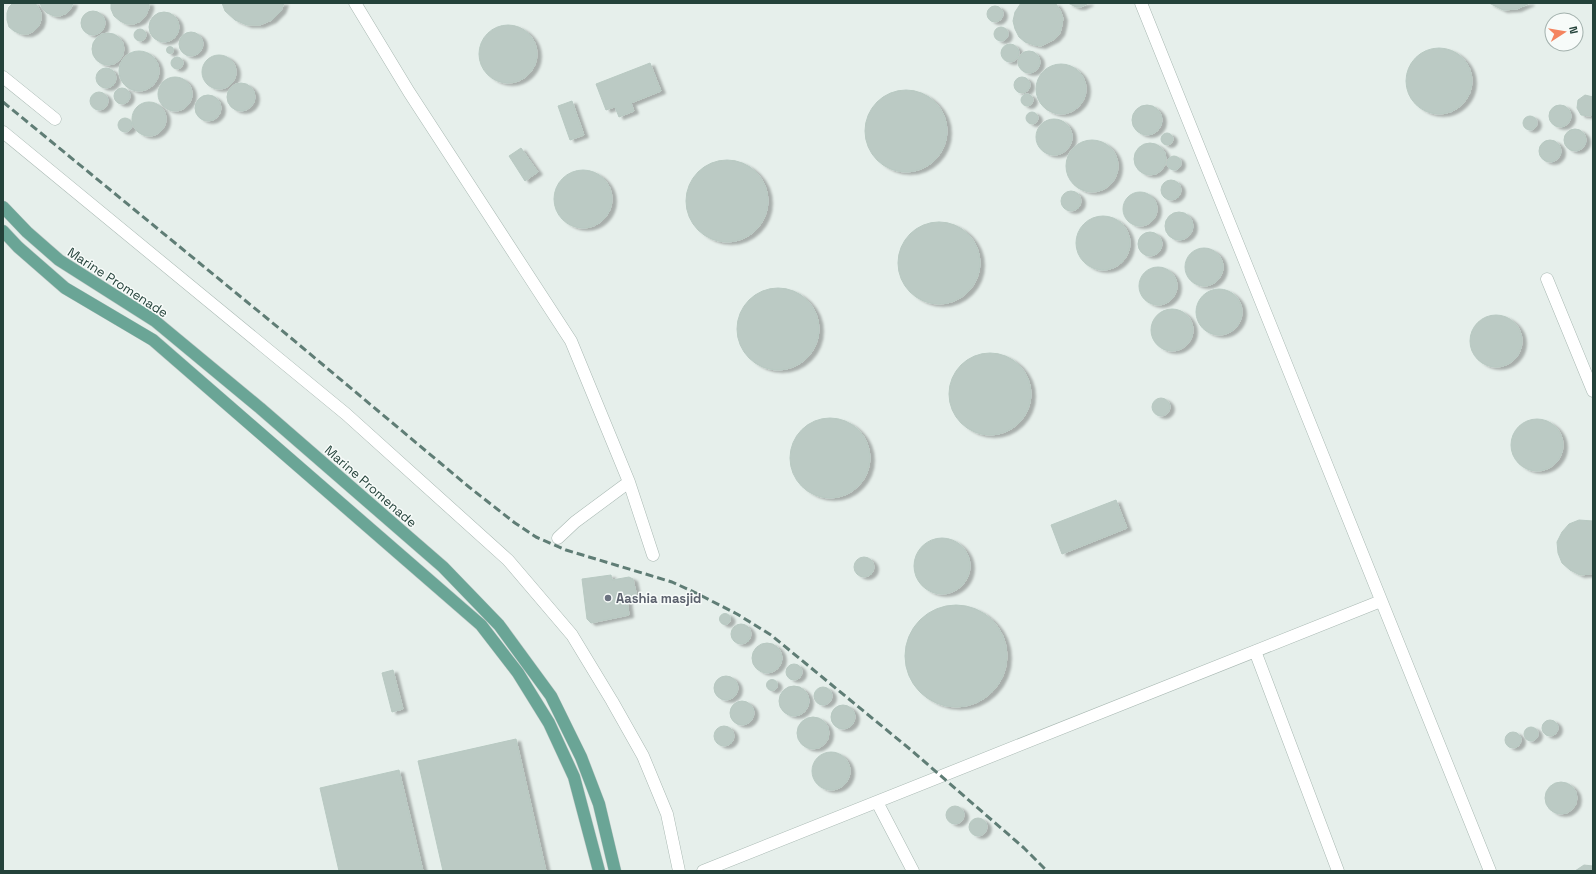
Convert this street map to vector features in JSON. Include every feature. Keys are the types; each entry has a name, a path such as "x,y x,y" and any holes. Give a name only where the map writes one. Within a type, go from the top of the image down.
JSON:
{"main road":[{"name":"Marine Promenade","path":"3,207 27,232 59,260 154,321 260,408 443,567 500,625 551,696 581,757 599,804 615,871"},
{"path":"3,231 18,248 65,288 159,345 481,626 518,673 549,723 574,777 598,860 599,871"}],"street":[{"path":"355,3 410,92 571,341 629,482 653,555"},
{"path":"1141,3 1490,871"},
{"path":"3,77 55,119"},
{"path":"3,132 346,414 508,560 572,635 643,756 667,814 679,871"},
{"path":"1547,279 1593,391"},
{"path":"558,538 575,522 629,482"},
{"path":"703,871 1382,601"},
{"path":"1255,651 1338,871"},
{"path":"877,802 913,871"}],"building":[{"path":"13,3 35,3 38,7 41,13 41,20 39,26 34,31 28,34 21,34 9,27 7,13 9,7"},
{"path":"40,3 73,3 67,13 60,16 54,16 47,13 42,8"},
{"path":"111,3 149,3 149,8 141,21 134,24 126,24 114,16 111,9"},
{"path":"222,3 284,3 281,11 272,20 260,25 247,25 235,20 225,11"},
{"path":"1021,3 1056,4 1063,18 1060,33 1055,39 1041,46 1025,42 1019,37 1013,21 1015,12"},
{"path":"1068,3 1089,3 1081,7 1076,7"},
{"path":"1489,3 1530,3 1517,9 1503,10"},
{"path":"992,6 998,6 1003,11 1001,20 998,22 992,22 987,17 987,11"},
{"path":"93,11 102,14 105,23 102,32 93,35 84,32 81,23 84,14"},
{"path":"164,12 175,16 179,27 175,38 164,42 153,38 149,27 153,16"},
{"path":"502,25 514,25 529,33 537,48 537,60 529,75 514,83 502,83 487,75 479,60 479,48 487,33"},
{"path":"1001,27 1006,29 1008,34 1006,39 1001,41 996,39 994,34 996,29"},
{"path":"138,29 142,29 146,35 142,41 138,41 134,37 134,33"},
{"path":"191,32 200,35 203,44 200,53 191,56 182,53 179,44 182,35"},
{"path":"108,33 119,38 124,49 119,60 108,65 97,60 92,49 97,38"},
{"path":"1010,44 1016,47 1019,53 1016,59 1010,62 1004,59 1001,53 1004,47"},
{"path":"170,46 174,50 170,54 166,50"},
{"path":"1439,48 1452,51 1462,58 1469,68 1472,81 1469,94 1462,104 1452,111 1439,114 1426,111 1416,104 1409,94 1406,81 1409,68 1416,58 1426,51"},
{"path":"139,51 153,57 159,71 153,85 139,91 125,85 119,71 125,57"},
{"path":"1029,51 1037,54 1040,62 1037,70 1029,73 1021,70 1018,62 1021,54"},
{"path":"219,55 231,60 236,72 231,84 219,89 207,84 202,72 207,60"},
{"path":"175,57 179,57 183,63 179,69 175,69 171,65 171,61"},
{"path":"650,63 661,91 631,103 634,111 619,117 615,107 606,110 596,84"},
{"path":"1056,64 1066,64 1079,71 1086,84 1086,94 1079,107 1066,114 1056,114 1047,110 1040,103 1036,94 1036,84 1040,75 1047,68"},
{"path":"106,68 113,71 116,78 113,85 106,88 99,85 96,78 99,71"},
{"path":"175,77 187,82 192,94 187,106 175,111 163,106 158,94 163,82"},
{"path":"1019,77 1025,77 1030,82 1028,91 1025,93 1019,93 1014,88 1014,82"},
{"path":"241,83 251,87 255,97 251,107 241,111 231,107 227,97 231,87"},
{"path":"122,88 128,90 130,96 128,102 122,104 116,102 114,96 116,90"},
{"path":"906,90 922,94 935,102 943,115 947,131 943,147 935,160 922,168 906,172 890,168 877,160 869,147 865,131 869,115 877,102 890,94"},
{"path":"99,92 105,95 108,101 105,107 99,110 93,107 90,101 93,95"},
{"path":"1029,94 1032,95 1032,105 1025,106 1022,105 1021,98 1022,95"},
{"path":"208,95 217,99 221,108 217,117 208,121 199,117 195,108 199,99"},
{"path":"1585,95 1593,97 1593,115 1590,116 1581,115 1577,108 1578,100"},
{"path":"572,101 584,135 570,140 558,106"},
{"path":"149,102 161,107 166,119 161,131 149,136 137,131 132,119 137,107"},
{"path":"1147,105 1158,109 1162,120 1158,131 1147,135 1136,131 1132,120 1136,109"},
{"path":"1560,105 1568,108 1571,116 1568,124 1560,127 1552,124 1549,116 1552,108"},
{"path":"1034,112 1037,113 1037,123 1030,124 1027,123 1026,116 1027,113"},
{"path":"1530,116 1535,118 1537,123 1535,128 1530,130 1525,128 1523,123 1525,118"},
{"path":"122,118 128,118 132,122 132,128 128,132 122,132 118,128 118,122"},
{"path":"1058,119 1067,124 1071,130 1071,144 1067,150 1058,155 1050,155 1041,150 1037,144 1036,133 1041,124 1047,120"},
{"path":"1575,129 1583,132 1586,140 1583,148 1575,151 1567,148 1564,140 1567,132"},
{"path":"1169,133 1172,134 1172,144 1165,145 1162,144 1161,137 1162,134"},
{"path":"1087,140 1097,140 1111,147 1118,161 1118,171 1111,185 1097,192 1087,192 1077,188 1070,181 1066,171 1066,161 1070,151 1077,144"},
{"path":"1550,140 1558,143 1561,151 1558,159 1550,162 1542,159 1539,151 1542,143"},
{"path":"1147,143 1153,143 1162,147 1166,159 1162,171 1153,175 1147,175 1138,171 1134,162 1134,156 1138,147"},
{"path":"521,148 538,172 525,181 509,156"},
{"path":"1171,156 1177,156 1181,160 1181,166 1177,170 1171,170 1167,166 1167,160"},
{"path":"727,160 743,164 756,172 764,185 768,201 764,217 756,230 743,238 727,242 711,238 698,230 690,217 686,201 690,185 698,172 711,164"},
{"path":"577,170 589,170 604,178 612,193 612,205 604,220 589,228 577,228 562,220 554,205 554,193 562,178"},
{"path":"1167,180 1175,180 1181,186 1181,194 1175,200 1167,200 1161,194 1161,186"},
{"path":"1071,191 1078,194 1081,201 1078,208 1071,211 1064,208 1061,201 1064,194"},
{"path":"1137,192 1143,192 1147,193 1154,199 1157,209 1156,216 1150,223 1143,226 1137,226 1133,225 1126,219 1123,212 1123,206 1124,202 1130,195"},
{"path":"1179,212 1189,216 1193,226 1189,236 1179,240 1169,236 1165,226 1169,216"},
{"path":"1098,216 1108,216 1118,220 1126,228 1130,238 1130,248 1126,258 1118,266 1108,270 1098,270 1088,266 1080,258 1076,248 1076,238 1080,228 1088,220"},
{"path":"939,222 955,226 968,234 976,247 980,263 976,279 968,292 955,300 939,304 923,300 910,292 902,279 898,263 902,247 910,234 923,226"},
{"path":"1150,232 1155,233 1161,239 1161,249 1155,255 1150,256 1145,255 1139,249 1138,244 1139,239 1145,233"},
{"path":"1200,248 1208,248 1215,251 1220,256 1223,267 1220,278 1215,283 1208,286 1200,286 1193,283 1188,278 1185,271 1185,263 1188,256 1193,251"},
{"path":"1154,267 1162,267 1169,270 1174,275 1177,286 1174,297 1169,302 1162,305 1154,305 1147,302 1142,297 1139,290 1139,282 1142,275 1147,270"},
{"path":"778,288 794,292 807,300 815,313 819,329 815,345 807,358 794,366 778,370 762,366 749,358 741,345 737,329 741,313 749,300 762,292"},
{"path":"1219,289 1232,293 1238,299 1242,312 1238,325 1232,331 1219,335 1206,331 1200,325 1196,312 1200,299 1206,293"},
{"path":"1172,309 1187,315 1193,330 1187,345 1172,351 1157,345 1151,330 1157,315"},
{"path":"1496,315 1506,317 1514,323 1520,331 1522,341 1520,351 1514,359 1506,365 1496,367 1486,365 1478,359 1472,351 1470,341 1472,331 1478,323 1486,317"},
{"path":"990,353 1006,357 1019,365 1027,378 1031,394 1027,410 1019,423 1006,431 990,435 974,431 961,423 953,410 949,394 953,378 961,365 974,357"},
{"path":"1157,398 1165,398 1170,403 1168,414 1165,416 1157,416 1152,411 1152,403"},
{"path":"822,418 838,418 859,429 870,450 870,466 859,487 838,498 822,498 808,492 801,487 796,480 790,466 790,450 796,436 801,429 808,424"},
{"path":"1537,419 1547,421 1555,427 1561,435 1563,445 1561,455 1555,463 1547,469 1537,471 1527,469 1519,463 1513,455 1511,445 1513,435 1519,427 1527,421"},
{"path":"1116,500 1127,528 1062,554 1051,525"},
{"path":"1579,520 1593,521 1593,573 1591,574 1580,575 1570,570 1562,563 1558,553 1557,542 1562,532 1569,524"},
{"path":"937,538 947,538 962,546 968,555 970,566 968,577 962,586 947,594 937,594 926,589 919,582 914,571 914,561 919,550 926,543"},
{"path":"860,557 868,557 874,563 874,571 868,577 860,577 854,571 854,563"},
{"name":"Aashia masjid","path":"611,575 612,580 629,577 633,579 637,597 627,599 629,615 591,623 587,619 582,579"},
{"path":"956,605 975,609 992,620 1003,637 1007,656 1003,675 992,692 975,703 956,707 937,703 920,692 909,675 905,656 909,637 920,620 937,609"},
{"path":"723,614 727,614 729,615 729,623 723,624 720,621 720,617"},
{"path":"741,624 748,627 751,634 748,641 741,644 734,641 731,634 734,627"},
{"path":"767,643 778,647 782,658 778,669 767,673 756,669 752,658 756,647"},
{"path":"791,664 797,664 802,669 800,678 797,680 791,680 786,675 786,669"},
{"path":"393,670 403,709 392,712 382,673"},
{"path":"726,676 731,677 737,683 737,693 731,699 726,700 721,699 715,693 714,688 715,683 721,677"},
{"path":"772,679 776,681 778,685 776,689 772,691 768,689 766,685 768,681"},
{"path":"794,686 800,687 808,695 808,707 800,715 794,716 788,715 780,707 779,701 780,695 788,687"},
{"path":"823,687 829,690 832,696 829,702 823,705 817,702 814,696 817,690"},
{"path":"742,701 747,702 753,708 753,718 747,724 742,725 737,724 731,718 730,713 731,708 737,702"},
{"path":"843,705 848,706 854,712 854,722 848,728 843,729 838,728 832,722 831,717 832,712 838,706"},
{"path":"810,717 816,717 826,724 829,733 828,739 822,746 816,749 810,749 800,742 797,736 797,730 804,720"},
{"path":"1550,720 1557,725 1558,728 1553,735 1550,736 1543,731 1542,728 1547,721"},
{"path":"724,726 731,729 734,736 731,743 724,746 717,743 714,736 717,729"},
{"path":"1528,727 1534,727 1538,731 1538,737 1534,741 1528,741 1524,737 1524,731"},
{"path":"1513,732 1520,737 1521,740 1516,747 1513,748 1506,743 1505,740 1510,733"},
{"path":"516,739 546,871 443,871 418,761"},
{"path":"831,752 841,755 847,761 850,771 847,781 841,787 831,790 821,787 815,781 812,771 815,761 821,755"},
{"path":"399,770 423,871 339,871 320,788"},
{"path":"1558,782 1564,782 1573,786 1577,798 1573,810 1564,814 1558,814 1549,810 1545,801 1545,795 1549,786"},
{"path":"951,806 959,806 964,811 962,822 959,824 951,824 946,819 946,811"},
{"path":"974,818 982,818 987,823 985,834 982,836 974,836 969,831 969,823"},
{"path":"1584,865 1593,866 1593,871 1575,871"}],"railway":[{"path":"3,102 291,338 469,487 515,523 536,537 566,550 672,582 737,614 771,635 911,750 1024,848 1047,871"}],"place":[{"name":"Aashia masjid","path":"608,598"}]}
